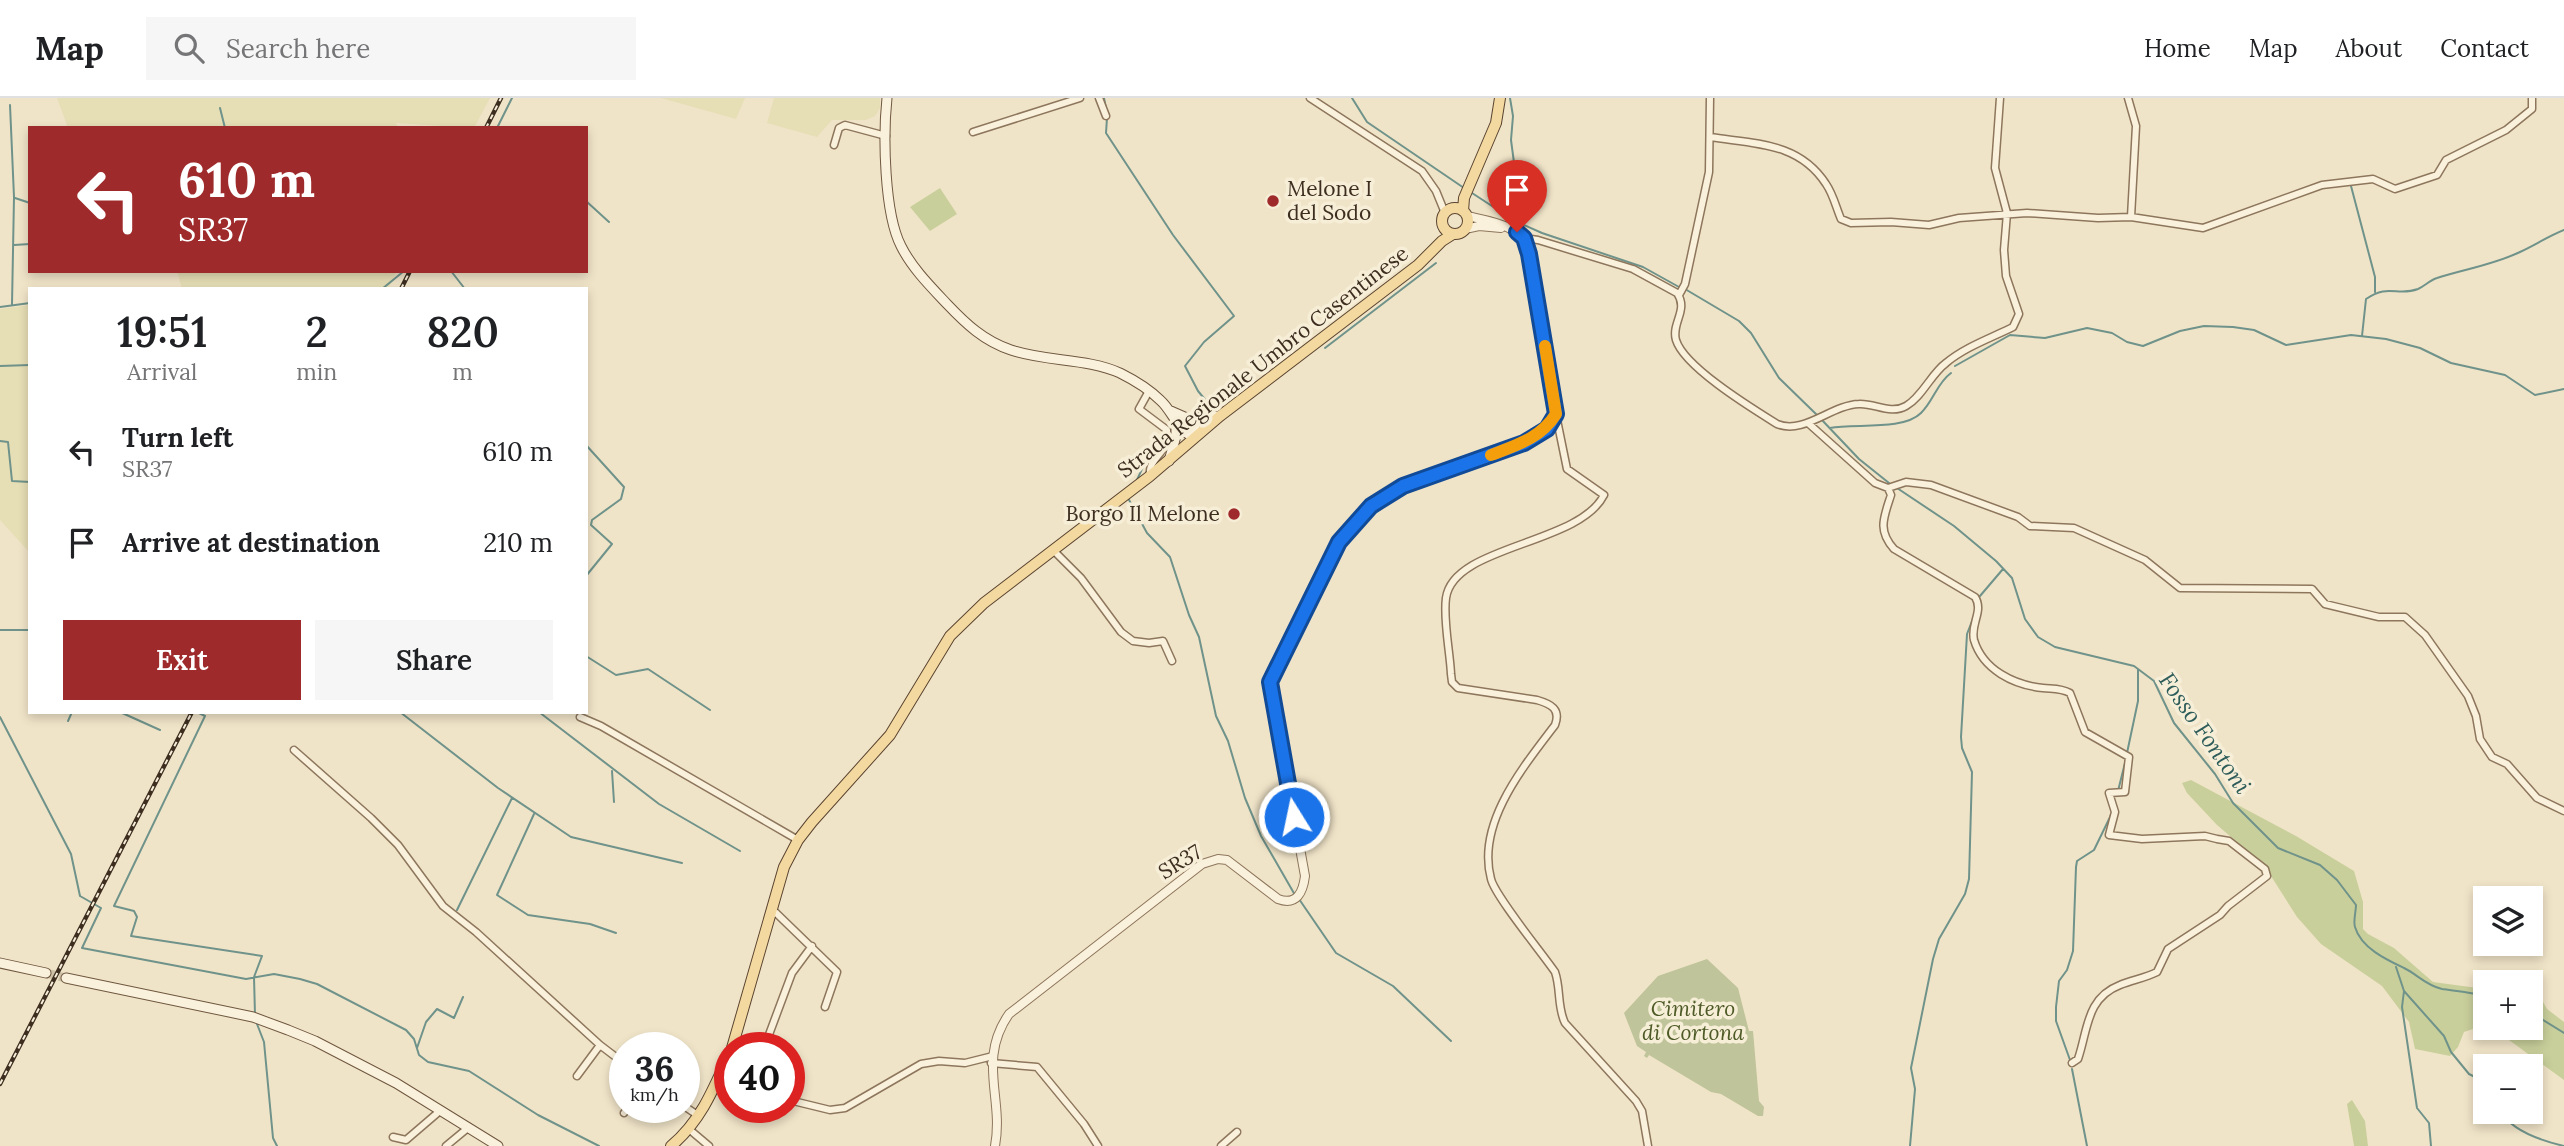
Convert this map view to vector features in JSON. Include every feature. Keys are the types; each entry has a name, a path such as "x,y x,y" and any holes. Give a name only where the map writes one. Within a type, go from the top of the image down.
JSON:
{"main road":[{"path":"887,98 886,136 891,213 900,244 921,275 971,329 986,340 1041,359 1114,370 1149,391 1171,411 1187,418 1195,426 1195,437 1184,432 1171,411"},
{"path":"1439,244 1442,224 1457,212 1467,192 1496,122 1500,98"},
{"path":"1442,224 1453,234 1465,229 1457,212"},
{"name":"Strada Regionale Umbro Casentinese","path":"739,1032 784,867 797,840 890,735 950,636 984,603 1150,476 1220,416 1315,346 1453,234"},
{"path":"1187,418 1220,416"},
{"path":"1169,461 1176,436 1176,422"},
{"path":"0,963 46,973"},
{"path":"66,978 253,1017 315,1041 396,1083 494,1144"},
{"name":"Strada Regionale Umbro Casentinese","path":"700,1114 714,1087"},
{"name":"Strada Regionale Umbro Casentinese","path":"671,1146 694,1123"}],"street":[{"path":"973,132 1080,98"},
{"path":"1099,98 1107,117"},
{"path":"1310,98 1422,171 1436,191 1457,212 1502,223 1521,235 1529,254 1567,469 1603,491 1604,495 1584,515 1560,529 1460,573 1446,598 1452,682 1458,688 1537,701 1550,704 1556,709 1558,718 1555,725 1518,774 1500,807 1489,859 1491,880 1555,972 1559,982 1560,1012 1565,1023 1642,1111 1648,1146"},
{"path":"1710,98 1709,172 1685,284 1680,293 1682,308 1675,334 1677,343 1712,381 1784,427 1808,423 1824,414 1859,404 1898,410 1909,405 1944,364 2013,327 2018,321 2020,314 2006,276 2004,250 2007,214 1995,168 2000,98"},
{"path":"2128,98 2136,126 2131,217"},
{"path":"1710,137 1783,148 1804,158 1828,186 1841,219 1851,223 1929,225 1959,218 2027,212 2098,218 2131,217 2203,228 2322,186 2373,179 2396,189 2437,175 2446,160 2506,130 2532,109 2532,98"},
{"path":"834,145 839,128 845,125 886,136"},
{"path":"1465,229 1488,226 1538,240 1633,270 1680,293"},
{"path":"1149,391 1139,409 1167,430 1165,450 1151,465 1150,476"},
{"name":"SR37","path":"995,1146 998,1132 992,1060 1009,1014 1202,864 1218,859 1227,860 1278,899 1287,902 1295,900 1303,891 1305,876 1270,682 1339,542 1371,506 1403,486 1524,443 1547,429 1556,414"},
{"path":"1808,423 1875,483 1888,488 1906,482 1931,485 2018,517 2030,526 2074,528 2145,561 2180,588 2305,588 2316,591 2325,604 2379,617 2405,617 2425,635 2468,696 2476,716 2480,740 2492,757 2507,764 2537,798 2564,811"},
{"path":"1888,488 1891,495 1881,523 1886,541 1894,549 1975,597 1979,606 1973,635 1983,658 1992,669 2041,688 2063,689 2070,693 2085,732 2129,757 2126,792 2109,793 2115,812 2109,835 2142,839 2205,836 2229,841 2265,869 2267,876 2220,915 2168,949 2157,972 2110,989 2099,1000 2091,1009 2078,1059 2073,1063"},
{"path":"1054,551 1081,579 1121,632 1133,640 1149,643 1163,641 1172,661"},
{"path":"580,718 601,726 797,840"},
{"path":"294,750 398,845 443,906 476,932 609,1052"},
{"path":"773,910 837,972 825,1007"},
{"path":"770,1032 792,973 812,946"},
{"path":"577,1076 600,1045"},
{"path":"805,1104 830,1110 845,1108 921,1064 992,1060 1037,1067 1084,1124 1098,1146"},
{"path":"393,1137 406,1140 442,1110"},
{"path":"446,1146 469,1127"},
{"path":"690,1130 709,1146"},
{"path":"1221,1146 1237,1132"}],"shaded area":[{"path":"57,98 490,98 475,126 396,123 397,126 67,126"},
{"path":"661,98 745,98 736,119"},
{"path":"774,98 880,98 880,108 875,116 866,120 832,120 817,137 767,123"},
{"path":"178,273 396,273 389,287 181,287"},
{"path":"28,305 28,551 0,520 0,309"}],"green space":[{"path":"940,188 957,214 930,231 910,207"},
{"path":"2191,780 2296,836 2354,871 2363,902 2363,929 2368,934 2394,948 2433,982 2473,987 2473,1029 2464,1032 2458,1047 2450,1056 2415,1049 2409,1022 2382,986 2321,944 2297,917 2264,865 2217,825 2187,793 2182,783"},
{"name":"Cimitero di Cortona","path":"1707,959 1738,988 1749,1031 1753,1031 1759,1101 1764,1107 1763,1116 1758,1116 1721,1094 1711,1092 1649,1055 1647,1058 1644,1056 1646,1052 1637,1046 1624,1013 1658,976"},
{"path":"2543,1002 2547,1009 2564,1022 2564,1080 2543,1065 2543,1054 2528,1054 2509,1040 2543,1040"},
{"path":"2352,1100 2365,1121 2368,1146 2354,1146 2347,1104"}],"waterway":[{"path":"498,126 512,98"},
{"path":"1104,98 1107,113"},
{"path":"1352,98 1367,122 1464,188"},
{"path":"1510,98 1513,116 1511,140 1522,223"},
{"path":"10,105 14,197 12,305"},
{"path":"220,108 224,126"},
{"path":"1107,118 1106,133 1173,235 1234,316 1204,342 1185,366 1198,391 1212,408 1207,412"},
{"path":"2351,186 2375,277 2375,292"},
{"path":"1472,193 1515,221 1542,233 1643,267 1679,287"},
{"path":"15,198 28,202"},
{"path":"588,203 609,222"},
{"path":"2362,336 2366,299 2374,294 2418,289 2437,278 2510,256 2564,230"},
{"path":"14,245 28,244"},
{"path":"1325,348 1436,263"},
{"path":"384,287 402,273"},
{"path":"453,273 463,287"},
{"path":"1685,289 1739,321 1751,333 1779,378 1817,415"},
{"path":"0,307 28,303"},
{"path":"1955,366 2010,335 2045,338 2087,328 2112,333 2127,342 2143,346 2180,331 2204,326 2233,327 2254,330 2286,345 2351,335 2386,339 2420,348 2451,363 2505,375 2535,395 2564,389"},
{"path":"0,366 28,365"},
{"path":"1830,428 1891,424 1913,419 1921,413 1951,373"},
{"name":"Fosso Fontoni","path":"1821,419 1859,459 1889,483"},
{"path":"0,441 8,442 12,481 28,482"},
{"path":"588,447 624,487 621,499 592,520 591,525 612,544 588,574"},
{"path":"1136,482 1148,456 1160,447"},
{"name":"Fosso Fontoni","path":"1897,488 1954,526 1996,561 2012,578 2025,619 2038,637 2055,647 2134,666 2154,681 2174,723 2215,774 2233,803 2278,848 2320,865 2337,880 2356,905 2355,927 2369,947 2436,987 2473,994"},
{"path":"1128,498 1147,533 1170,557 1199,637 1216,716 1228,741 1245,798 1261,836 1295,895"},
{"path":"1980,596 2003,569"},
{"path":"1910,1146 1915,1089 1911,1068 1933,959 1939,939 1965,894 1969,879 1972,772 1962,748 1961,737 1967,634 1974,616"},
{"path":"0,630 28,630"},
{"path":"588,657 616,675 648,669 710,710"},
{"path":"2127,753 2138,701 2138,669"},
{"path":"68,721 71,714"},
{"path":"124,714 160,730"},
{"path":"201,714 205,716 114,906 134,911 137,917 131,936 262,956 254,977 255,1015"},
{"path":"403,714 498,788 571,837 682,863"},
{"path":"542,714 659,804 740,851"},
{"path":"0,717 71,854 80,896 101,908 82,948 246,979 274,974 317,984 406,1030 414,1039 419,1055 428,1062 469,1071 538,1115 599,1146"},
{"path":"2118,791 2126,759"},
{"path":"612,771 614,802"},
{"path":"457,910 512,798"},
{"path":"2070,1060 2056,1021 2056,1007 2059,981 2067,970 2073,951 2077,861 2094,850 2112,813"},
{"path":"534,814 497,895 528,915 590,924 616,933"},
{"path":"1299,899 1336,953 1393,986 1451,1041"},
{"path":"2396,967 2404,991 2444,1036 2451,1052 2473,1076"},
{"path":"2404,991 2402,1007 2417,1108 2429,1123 2431,1146"},
{"path":"417,1048 426,1022 437,1009 454,1018 463,997"},
{"name":"Fosso Fontoni","path":"2543,1020 2564,1033"},
{"path":"257,1024 264,1042 273,1138 277,1146"},
{"path":"2072,1069 2087,1146"},
{"path":"2512,1124 2537,1138 2564,1146"}],"tunnel":[{"path":"46,973 66,978"}],"railway":[{"path":"487,126 501,98"},
{"path":"402,287 409,273"},
{"path":"0,1084 191,714"}],"slow traffic":[{"path":"1491,455 1524,443 1547,429 1556,414 1545,346"}],"place":[{"name":"Melone I del Sodo","path":"1273,201"},
{"name":"Borgo Il Melone","path":"1234,514"}],"route":[{"path":"1294,817 1270,682 1275,667 1339,542 1371,506 1403,486 1524,443 1547,429 1556,414 1529,254 1524,238 1517,232"}]}
